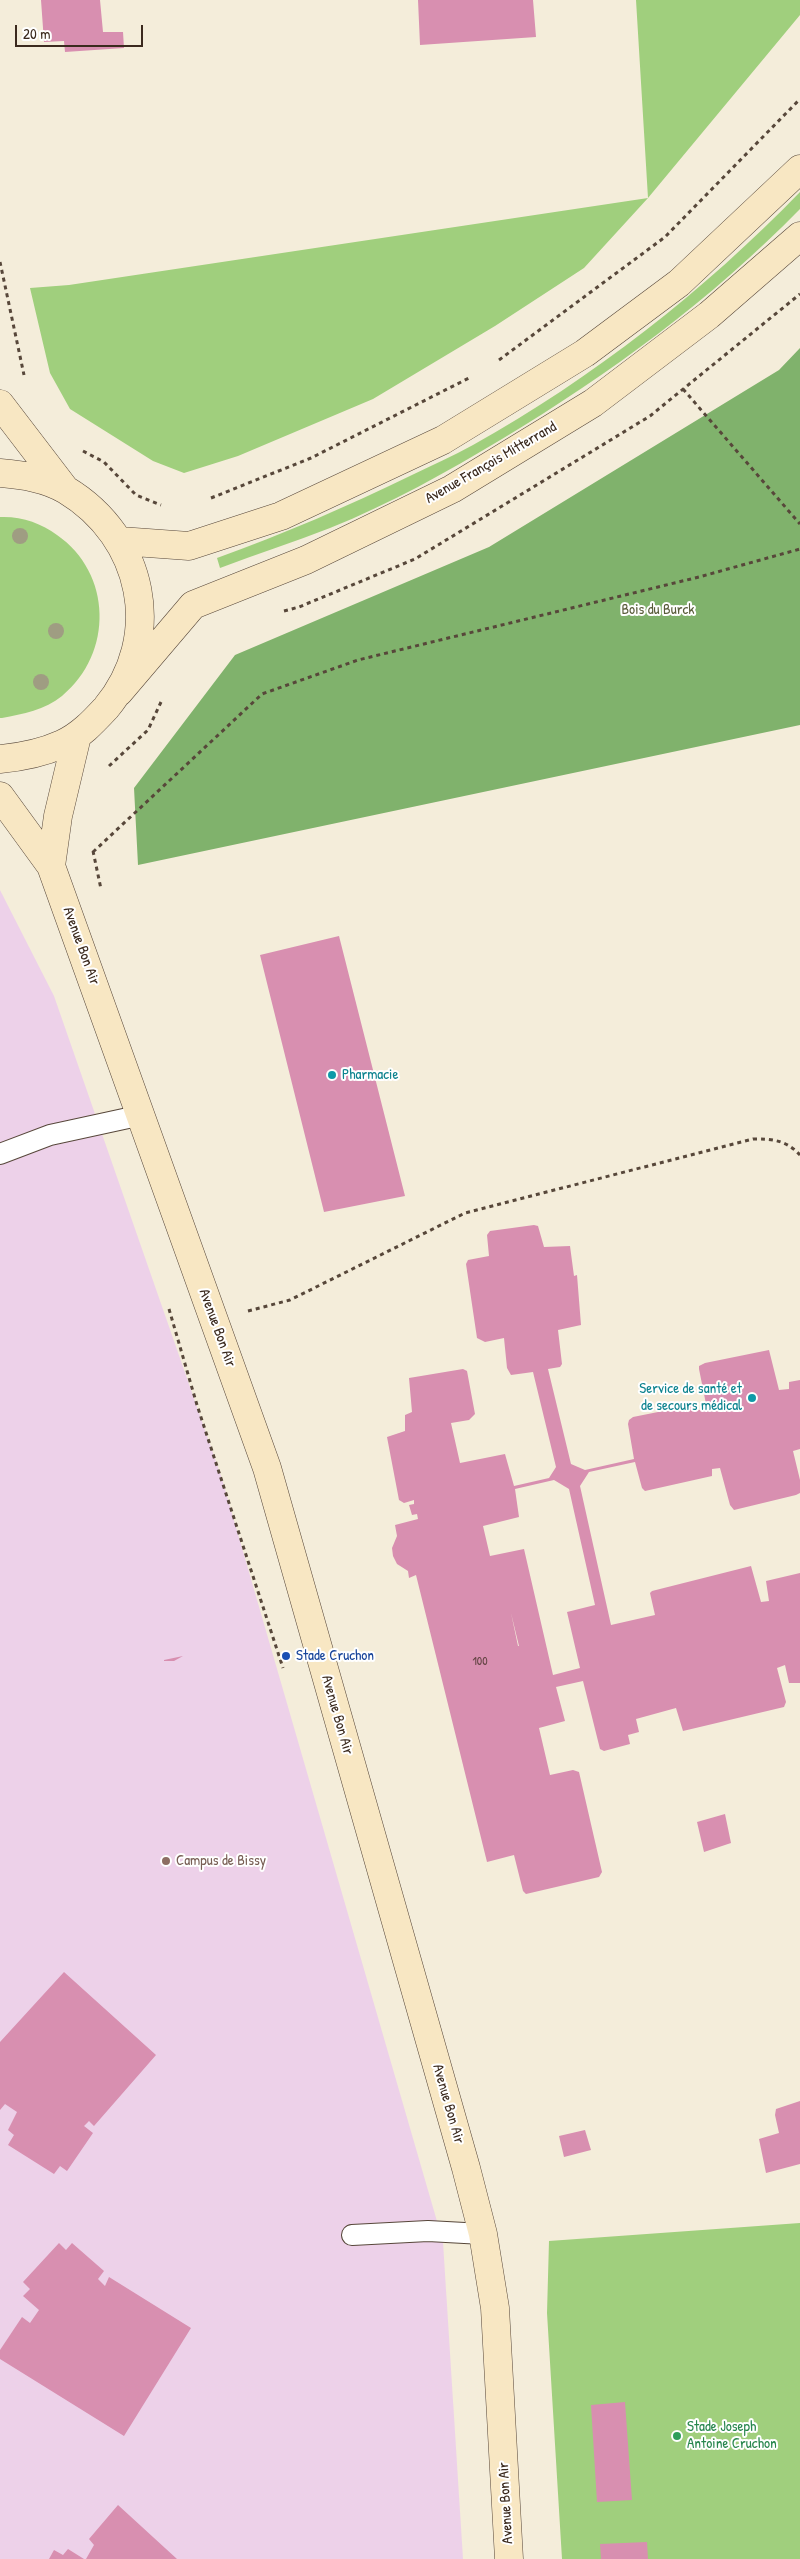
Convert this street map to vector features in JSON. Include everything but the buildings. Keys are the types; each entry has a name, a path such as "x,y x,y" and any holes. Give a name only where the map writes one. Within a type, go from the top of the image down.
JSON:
{"main road":[{"path":"120,541 189,546 281,516 443,440 585,353 680,283 800,169"},
{"name":"Avenue François Mitterrand","path":"0,759 25,757 62,744 77,736 94,721 193,605 306,560 461,484 593,403 709,315 800,236"},
{"path":"0,404 64,489"},
{"path":"0,473 29,476 64,489 95,512 120,541 135,577 141,616 135,656 119,692"},
{"name":"Avenue Bon Air","path":"51,866 58,816 77,736"},
{"name":"Avenue Bon Air","path":"0,796 51,866 142,1115 267,1468 466,2168 483,2234 495,2308 509,2559"}],"lane":[{"path":"0,1154 50,1135 142,1115"},
{"path":"352,2235 428,2231 483,2234"}],"path":[{"path":"494,363 665,236 800,99"},
{"path":"0,262 25,377"},
{"path":"203,501 311,458 478,374"},
{"path":"683,389 800,524"},
{"path":"93,852 262,694 358,660 699,577 800,549"},
{"path":"214,1320 290,1300 465,1213 753,1139 777,1139 792,1147 800,1155"},
{"path":"166,1300 197,1405 285,1673"}],"shaded area":[{"name":"Campus de Bissy","path":"0,890 54,996 222,1479 443,2242 463,2559 0,2559"}],"green space":[{"path":"636,0 800,0 800,15 648,198"},
{"path":"800,192 800,209 731,274 659,333 542,414 418,487 374,509 330,528 220,568 217,558 364,498 450,457 518,419 604,362 686,298 763,229"},
{"path":"648,198 584,268 495,326 373,399 238,456 184,473 153,461 70,409 50,373 30,288 69,285"},
{"name":"Bois du Burck","path":"800,348 800,725 138,865 134,788 235,655 489,547 779,370"},
{"path":"0,517 23,519 44,527 57,535 75,551 88,570 96,591 100,614 98,636 91,658 79,678 62,696 48,705 26,713 2,718 0,718"},
{"name":"Stade Joseph Antoine Cruchon","path":"800,2223 800,2559 562,2559 547,2313 549,2241"}],"place":[{"name":"Pharmacie","path":"332,1075"},
{"name":"Service de santé et de secours médical","path":"752,1398"},
{"name":"Stade Cruchon","path":"286,1656"},
{"name":"Campus de Bissy","path":"166,1861"},
{"name":"Stade Joseph Antoine Cruchon","path":"677,2436"}]}
